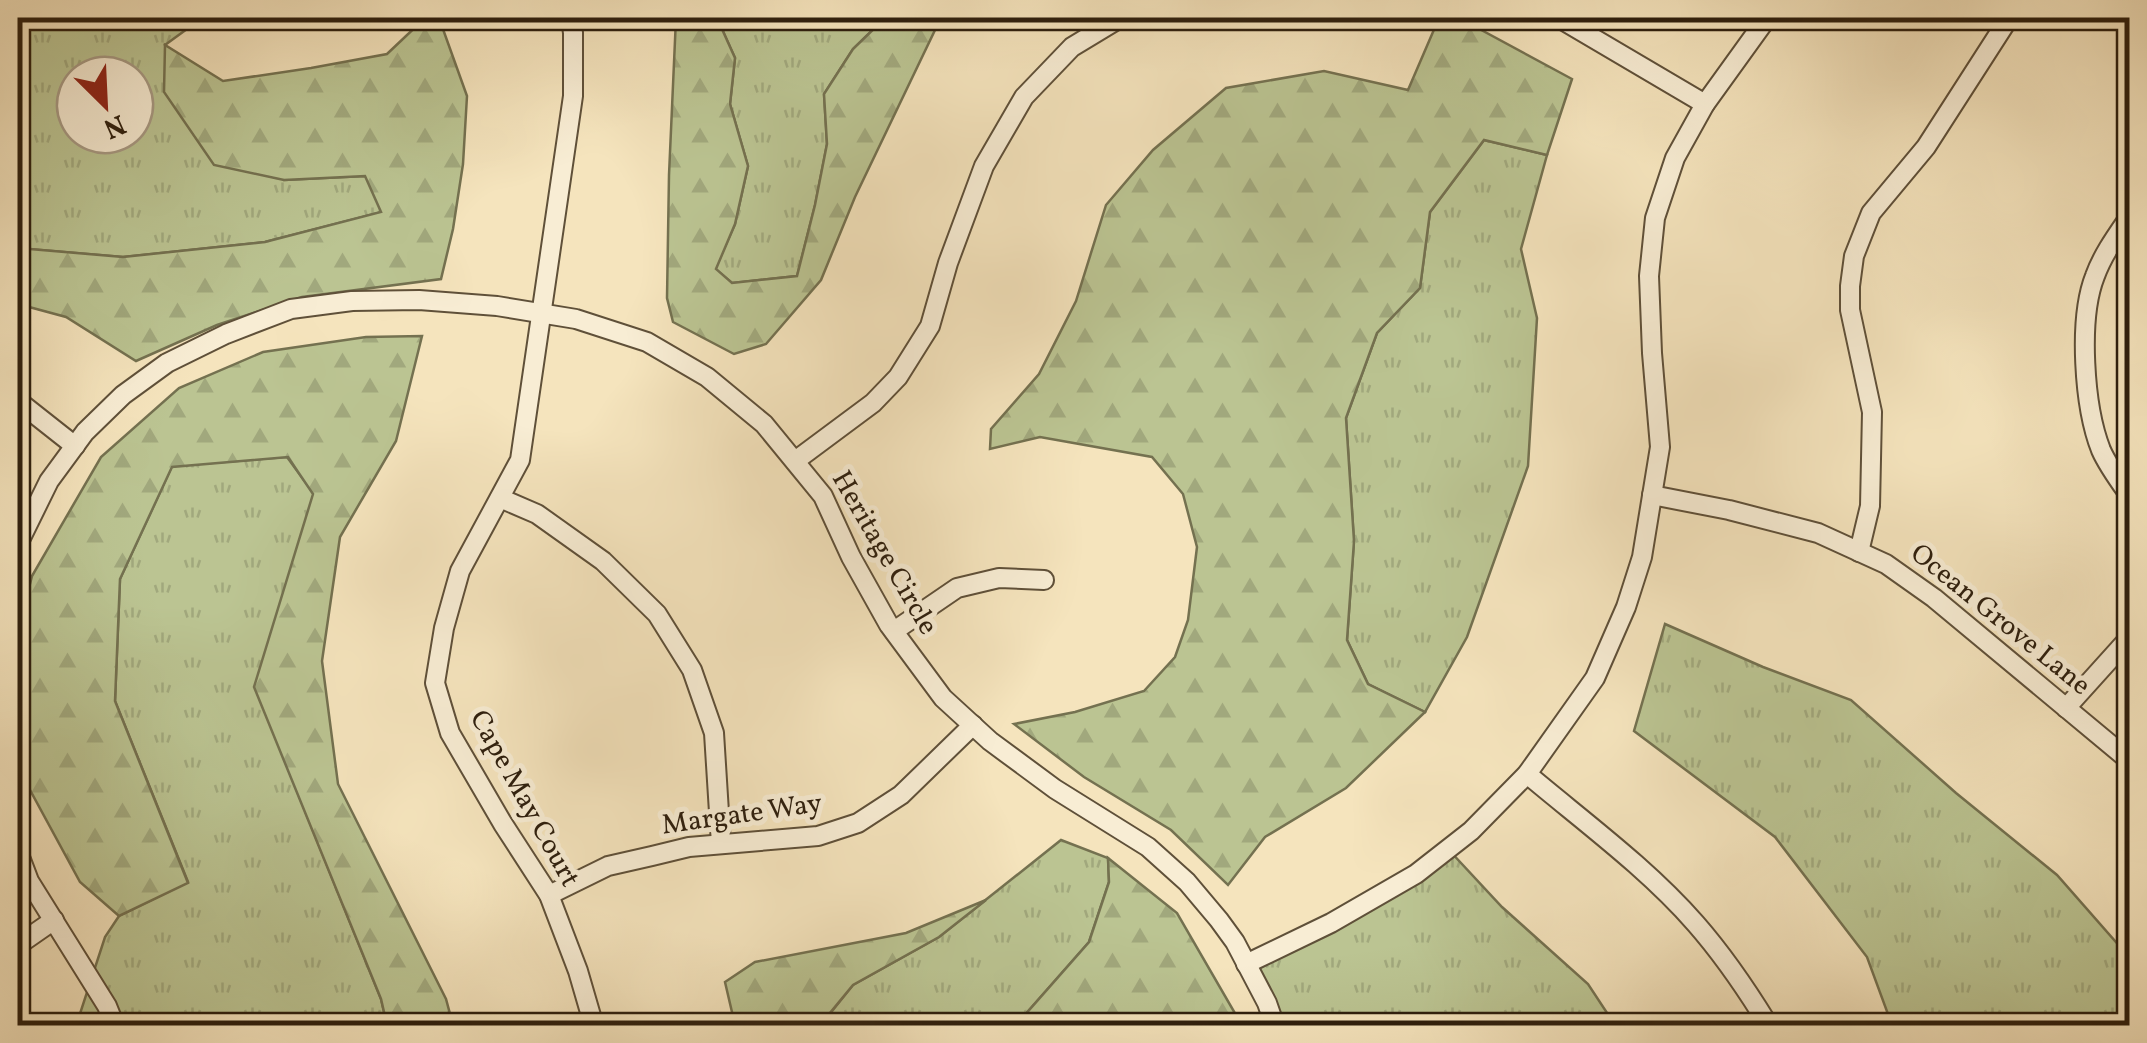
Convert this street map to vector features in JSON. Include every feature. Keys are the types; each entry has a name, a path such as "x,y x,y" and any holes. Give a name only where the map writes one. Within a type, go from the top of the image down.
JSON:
{"street":[{"name":"Cape May Court","path":"570,18 573,96 520,460 460,571 444,628 435,684 450,733 502,824 549,895 594,1026"},
{"path":"794,462 873,403 898,377 930,326 948,263 984,166 1024,97 1072,48 1120,18"},
{"path":"1558,18 1705,104"},
{"path":"1246,964 1330,923 1416,874 1471,831 1527,774 1595,678 1637,574 1660,447 1649,276 1655,218 1675,158 1705,104 1767,18"},
{"path":"1859,552 1870,506 1872,412 1850,310 1854,256 1871,213 1926,147 2009,18"},
{"path":"2130,216 2094,277 2085,316 2088,400 2102,452 2130,496"},
{"name":"Heritage Circle","path":"18,544 49,482 86,432 123,395 167,363 226,334 291,309 352,300 497,306 576,319 647,342 707,377 764,424 823,496 894,631 944,698 990,741 1148,848 1187,882 1219,920 1246,964 1275,1026"},
{"path":"18,401 75,446"},
{"name":"Ocean Grove Lane","path":"1652,495 1730,510 1818,534 1886,564 1934,598 2130,761"},
{"path":"500,498 537,514 603,560 657,614 692,670 714,734 721,844"},
{"path":"894,631 957,588 999,578 1044,580"},
{"path":"2066,708 2130,637"},
{"name":"Margate Way","path":"549,895 608,866 689,847 818,836 858,823 901,794 973,725"},
{"path":"1527,774 1641,869 1696,923 1743,984 1769,1026"},
{"path":"18,852 29,881 107,1006 115,1026"},
{"path":"18,945 54,920"}],"green space":[{"path":"18,18 197,18 165,45 284,180 366,176 382,212 265,242 123,257 18,248"},
{"path":"425,18 439,18 467,96 463,164 441,279 302,297 217,325 136,361 66,317 18,304 18,248 123,257 265,242 381,212 365,176 284,180 214,165 164,92 165,45 223,81 387,54"},
{"path":"676,18 717,18 735,58 730,104 748,166 735,224 716,269 732,283 797,276 827,144 824,94 853,49 885,18 911,18 935,30 855,197 821,280 766,344 734,354 673,322 667,298"},
{"path":"717,18 885,18 853,49 824,94 827,144 797,276 732,283 715,269 735,224 748,166 730,104 735,58"},
{"path":"1439,18 1459,18 1572,79 1547,155 1484,140 1430,212 1420,288 1377,333 1346,418 1354,541 1347,640 1368,684 1425,712 1346,788 1265,837 1228,885 1171,830 1084,777 1014,724 1075,712 1144,691 1175,657 1188,620 1197,547 1183,494 1152,457 1040,437 990,449 991,429 1039,374 1076,301 1106,205 1153,150 1226,88 1324,71 1408,90"},
{"path":"1484,140 1547,155 1521,249 1537,318 1528,466 1467,637 1425,712 1368,684 1347,640 1354,541 1346,418 1377,333 1420,288 1430,212"},
{"path":"422,336 396,441 340,537 322,661 338,784 446,999 453,1025 387,1025 381,999 254,687 313,494 288,457 172,467 120,579 115,701 188,883 119,916 80,882 23,777 18,730 18,632 32,576 101,457 179,388 263,352 366,337"},
{"path":"287,457 314,494 255,687 381,999 387,1025 76,1026 105,937 119,916 188,882 115,701 120,579 172,466"},
{"path":"1665,624 1851,700 2057,875 2129,957 2129,1025 1892,1025 1867,957 1775,837 1634,731"},
{"path":"1061,840 1108,858 1109,882 1089,942 1016,1025 820,1026 853,985 939,937"},
{"path":"1448,849 1502,907 1588,984 1615,1025 1275,1025 1246,964"},
{"path":"1108,858 1177,913 1239,1025 1016,1025 1089,942 1109,882"},
{"path":"986,900 939,937 853,985 820,1025 735,1025 725,982 755,962 906,933"}]}
